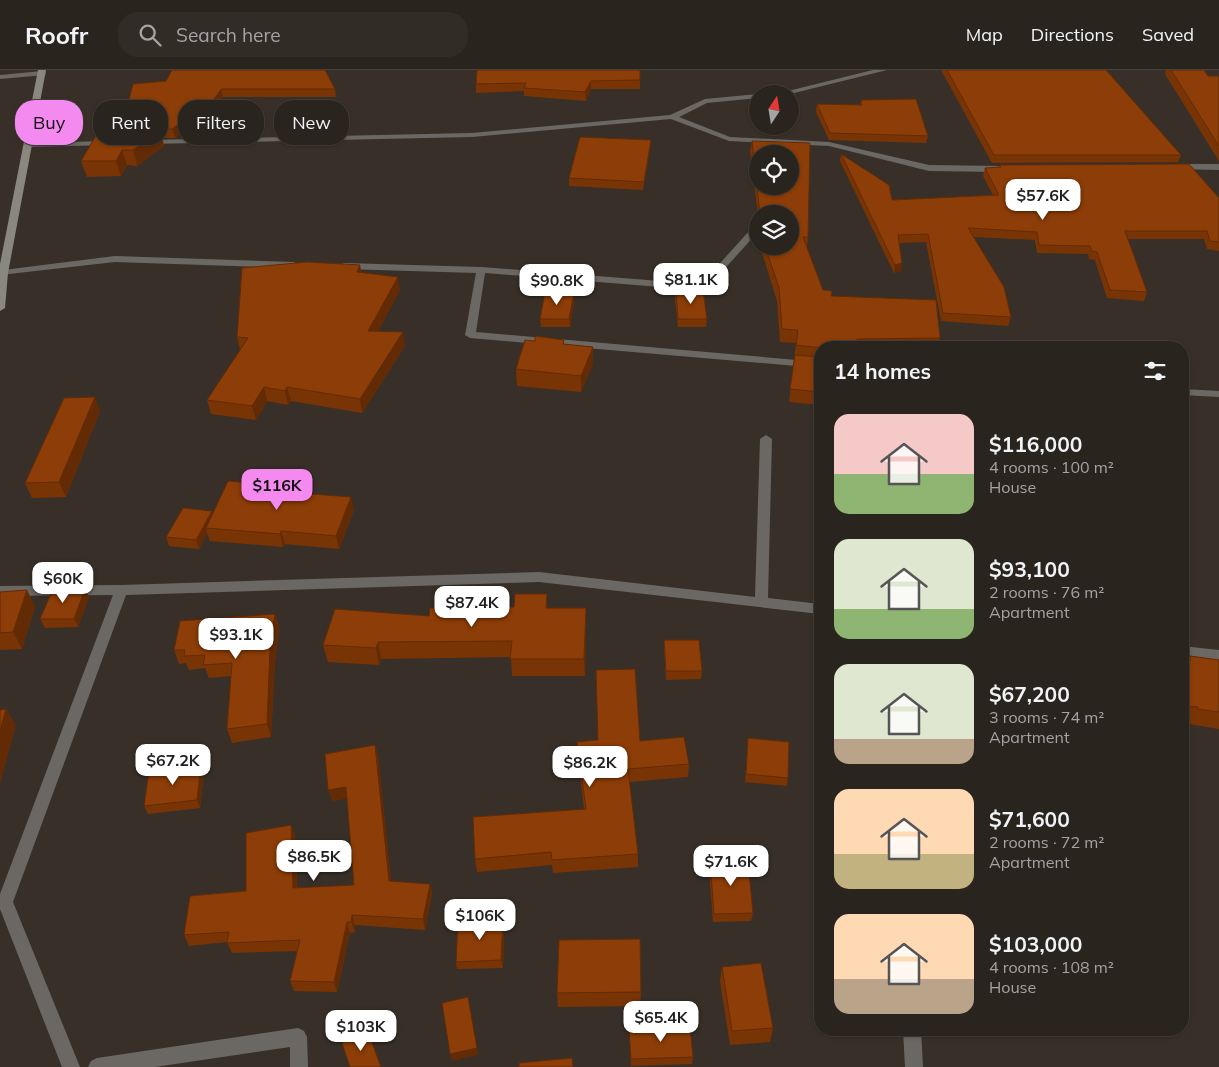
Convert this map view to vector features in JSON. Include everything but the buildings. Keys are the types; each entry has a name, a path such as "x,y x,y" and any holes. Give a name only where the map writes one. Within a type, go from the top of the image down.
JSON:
{"main road":[{"path":"37,100 42,72"},
{"path":"0,308 2,273 28,145"}],"street":[{"path":"799,90 883,70"},
{"path":"0,77 42,72"},
{"path":"168,141 472,136 672,117 705,101 749,97"},
{"path":"672,117 729,139 829,144 928,168 1005,169"},
{"path":"1170,168 1219,167"},
{"path":"332,266 481,270 660,284 716,273 749,237"},
{"path":"2,273 115,260 303,265"},
{"path":"481,270 470,335 814,364"},
{"path":"1189,392 1219,394"},
{"path":"761,602 766,439"},
{"path":"0,591 121,590 539,577 814,608"},
{"path":"71,1067 2,902 121,590"},
{"path":"1189,652 1219,656"},
{"path":"912,1036 914,1067"},
{"path":"97,1067 298,1037 299,1067"}]}
